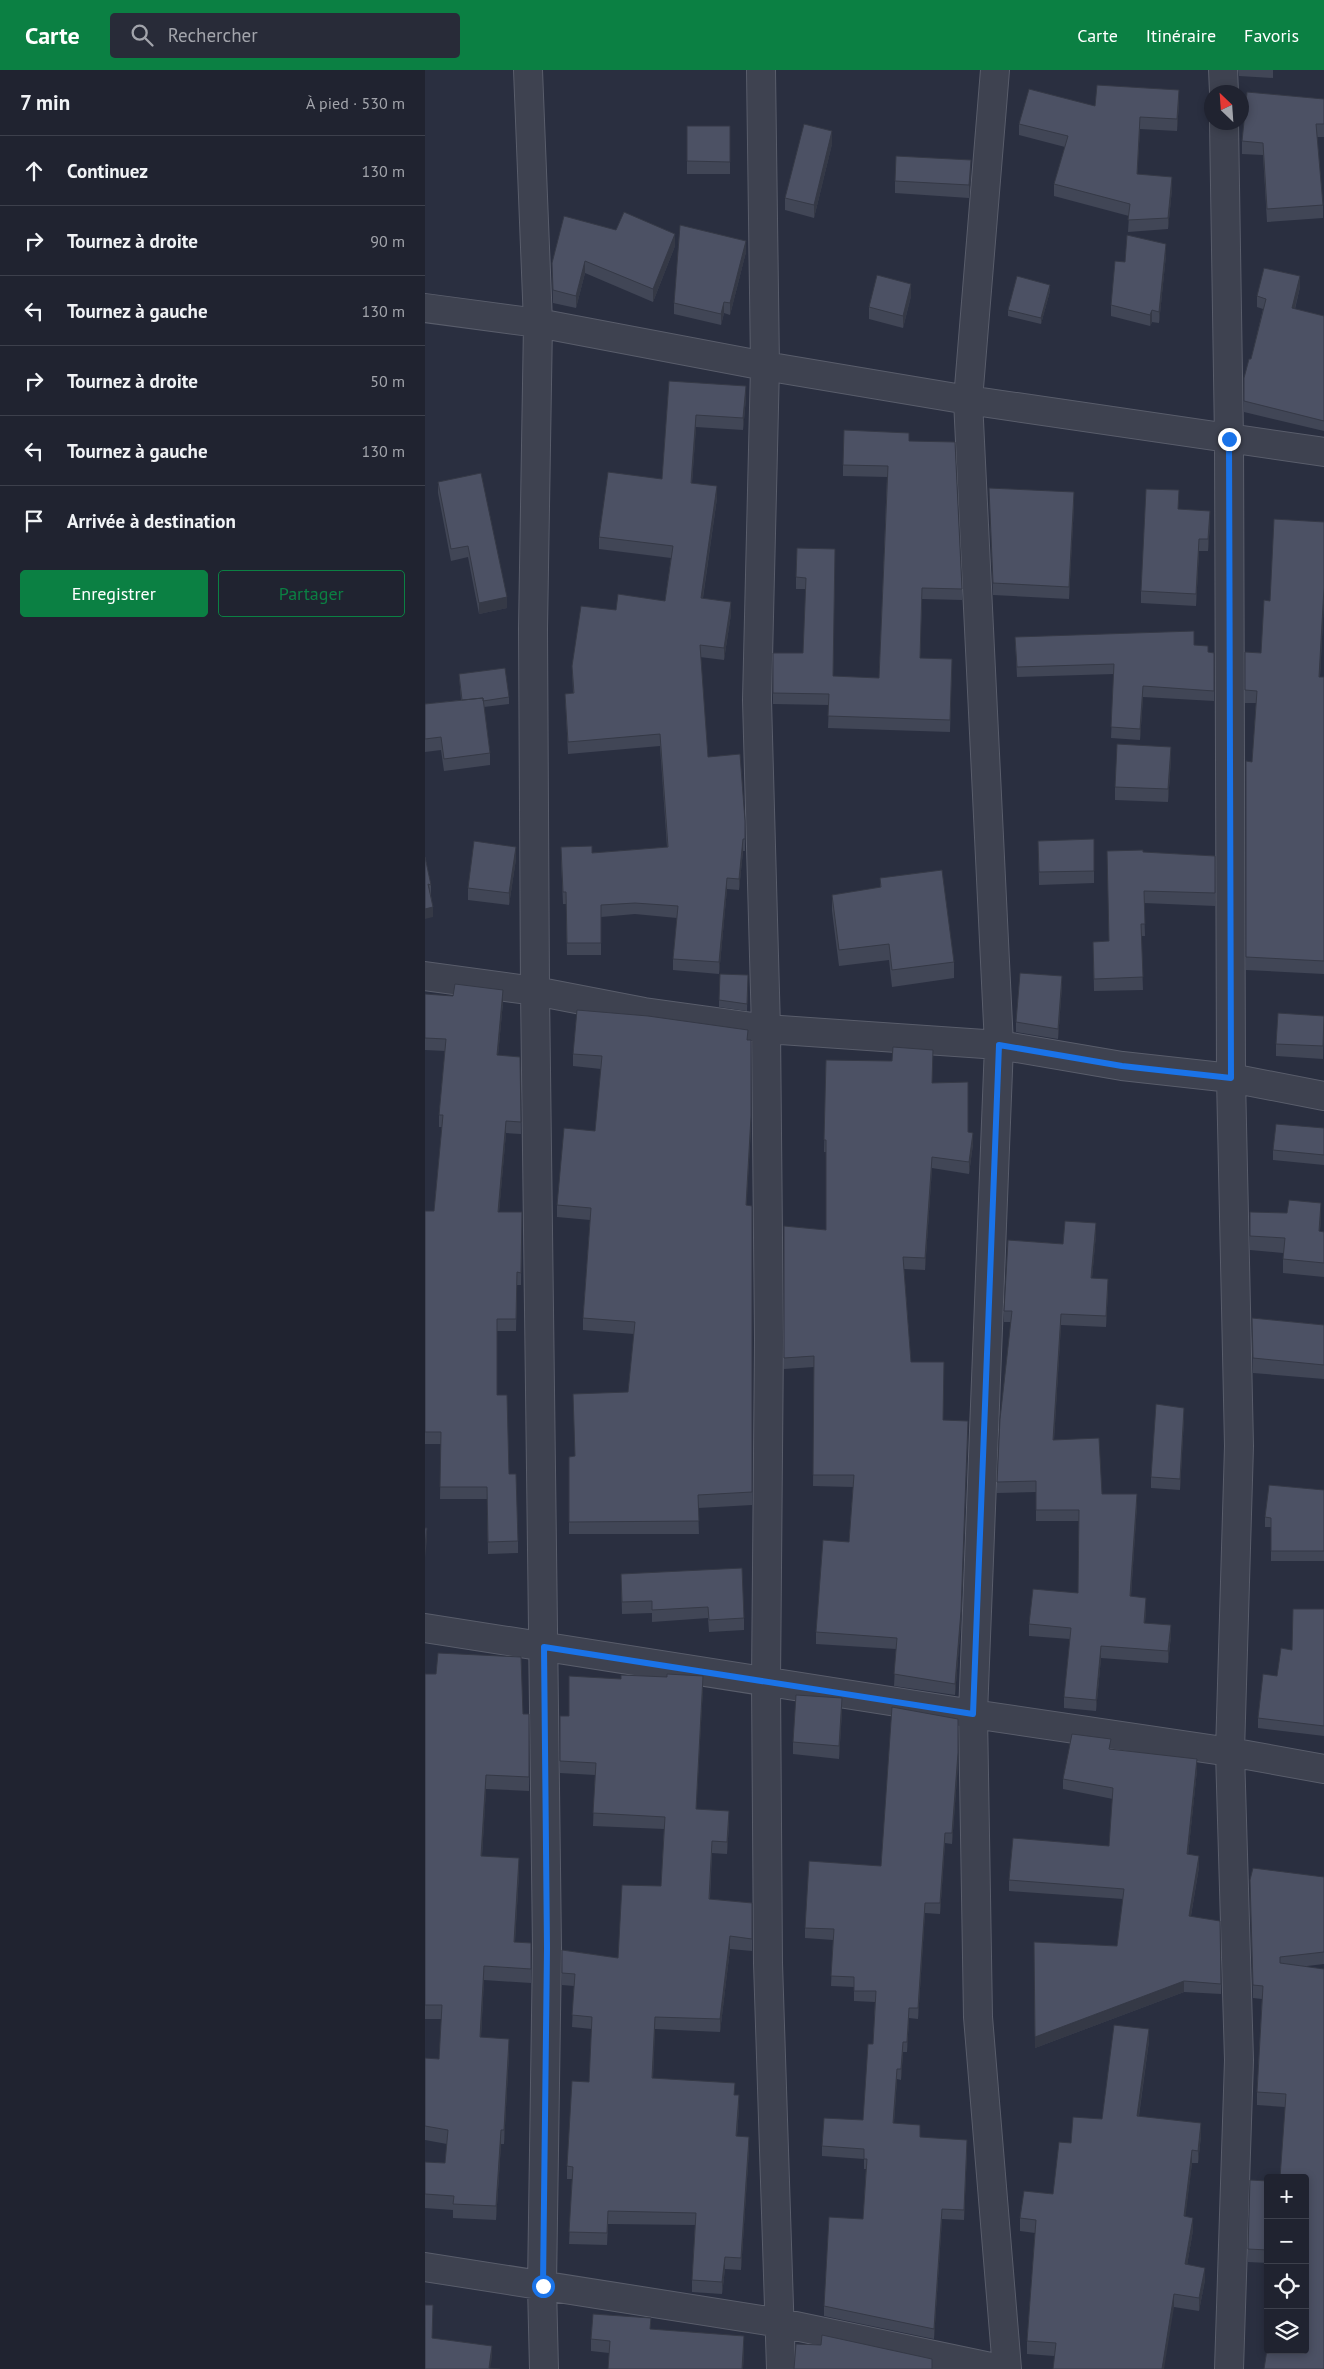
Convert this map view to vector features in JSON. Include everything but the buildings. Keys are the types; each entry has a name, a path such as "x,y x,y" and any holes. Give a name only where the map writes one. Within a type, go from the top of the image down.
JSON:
{"street":[{"path":"528,70 538,323 533,629 535,991 547,1948 543,2286 544,2369"},
{"path":"761,70 765,366 757,700 766,1029 769,1331 766,1682 768,1962 781,2369"},
{"path":"995,70 968,400 999,1045 973,1714 978,2017 1007,2369"},
{"path":"1223,70 1223,85"},
{"path":"1224,130 1229,439 1231,1078 1239,1446 1230,1752 1239,2060 1229,2369"},
{"path":"425,308 538,323 765,366 968,400 1324,452"},
{"path":"425,976 535,991 644,1012 766,1029 999,1045 1122,1066 1231,1078 1324,1096"},
{"path":"425,1628 973,1714 1230,1752 1324,1769"},
{"path":"425,2267 781,2324 1000,2369"}],"route":[{"path":"543,2286 547,1948 544,1647 973,1714 999,1045 1122,1066 1231,1078 1229,439"}]}
